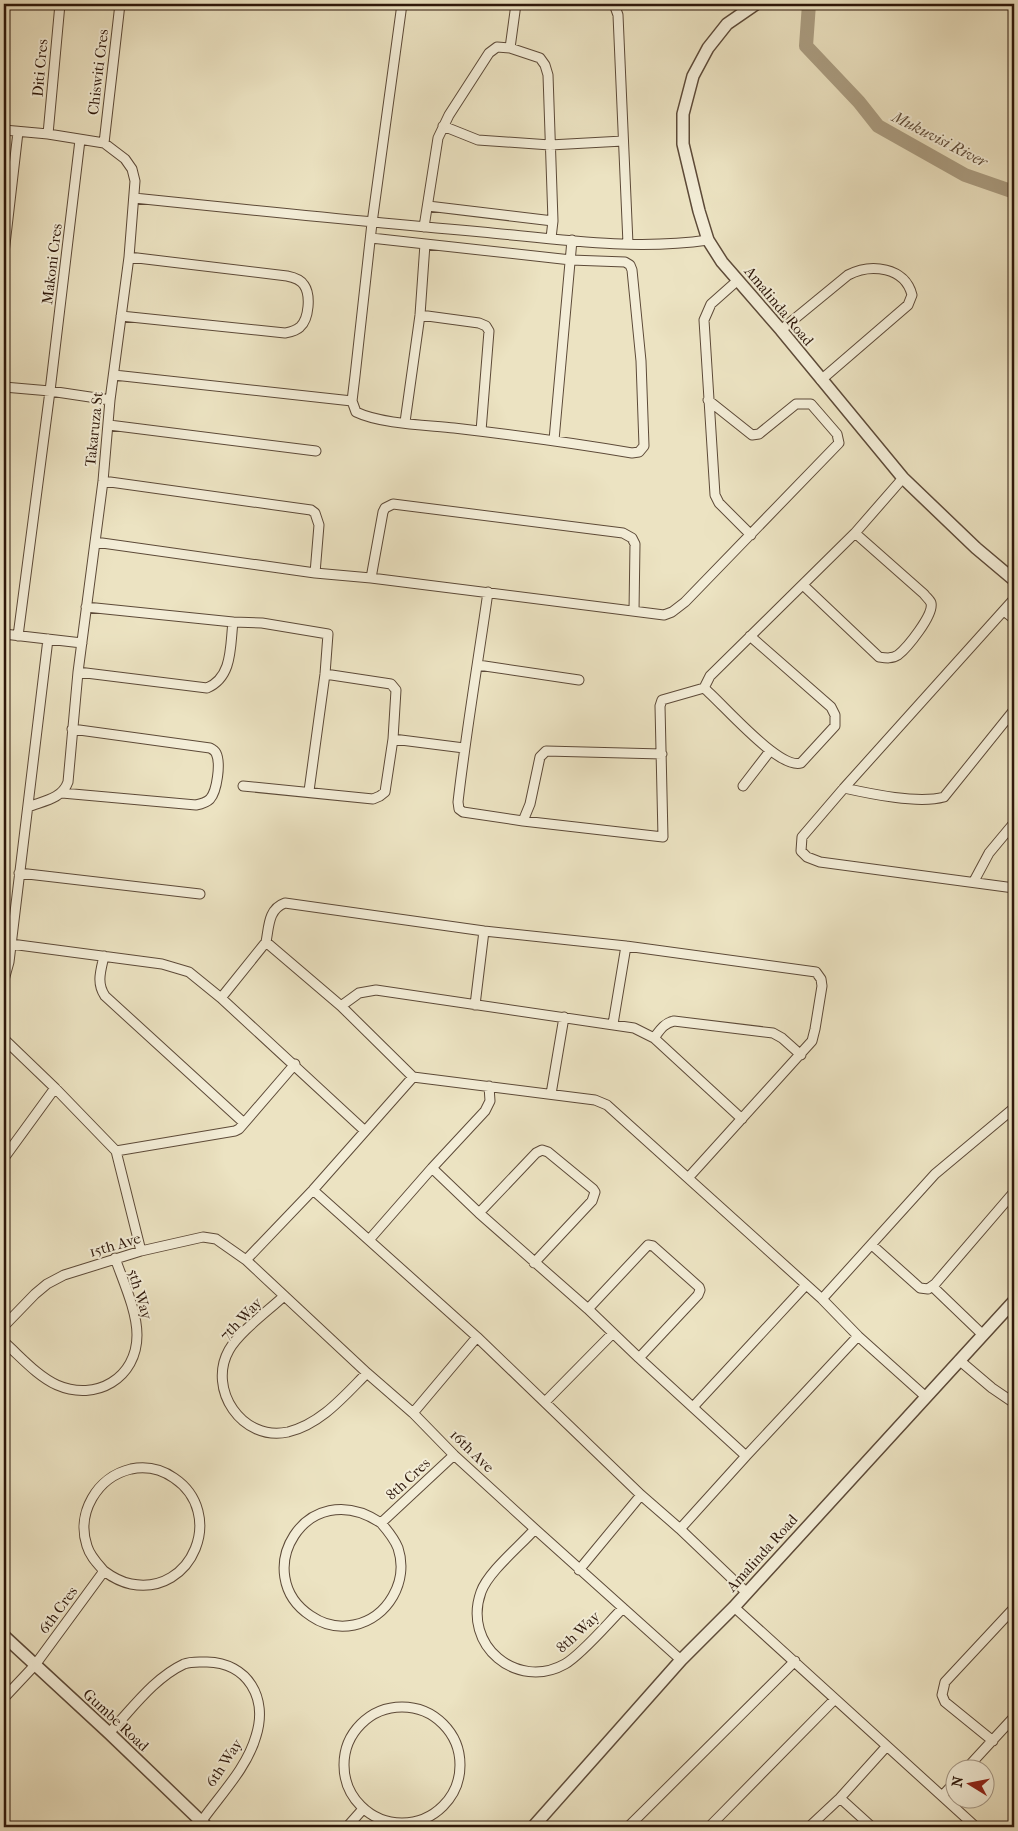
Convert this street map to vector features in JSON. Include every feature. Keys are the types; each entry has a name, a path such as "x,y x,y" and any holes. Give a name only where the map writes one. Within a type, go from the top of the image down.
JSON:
{"street":[{"path":"4,4 4,10"},
{"name":"Diti Cres","path":"48,134 60,4"},
{"name":"Chiswiti Cres","path":"104,143 120,4"},
{"path":"371,238 571,260 625,262 630,265 641,361 644,446 640,452 632,454 554,440 405,422 366,416 356,412 352,402 372,223 402,4"},
{"path":"510,48 516,4"},
{"path":"614,4 618,15 628,244"},
{"name":"Amalinda Road","path":"756,4 727,24 708,48 693,76 683,114 683,144 708,240 722,262 781,330 903,478 976,548 1014,580"},
{"path":"424,227 438,138 449,115 489,53 497,47 510,48 540,58 545,65 548,75 551,238"},
{"path":"444,126 478,140 550,146 623,141"},
{"path":"4,130 48,134 104,143"},
{"path":"4,254 18,132"},
{"name":"Makoni Cres","path":"18,636 80,140"},
{"name":"Takaruza St","path":"62,793 68,782 78,672 103,481 110,400 129,257 134,198 135,181 132,169 125,159 104,143"},
{"path":"134,198 372,223 572,240 628,244 678,244 708,240"},
{"path":"428,206 552,221"},
{"path":"554,440 572,240"},
{"path":"405,422 420,314 425,244"},
{"path":"121,316 285,333 294,331 301,326 308,304 308,294 304,284 294,278 129,257"},
{"path":"781,330 848,274 857,270 880,268 906,281 912,295 908,305 821,380"},
{"path":"738,280 711,304 706,311 704,320 708,400 715,495 719,503 751,535"},
{"path":"420,314 479,323 486,326 489,331 481,431"},
{"path":"114,375 352,402"},
{"path":"4,388 50,391 110,400"},
{"path":"95,542 315,574 371,578 664,615 672,612 685,602 836,449 839,443 839,437 813,405 807,403 796,404 759,434 752,436 708,400"},
{"path":"109,425 316,451"},
{"path":"488,592 464,748 458,802 459,809 463,812 523,821 663,837 660,706 662,700 704,688 710,676 855,533 903,478"},
{"path":"103,481 311,510 316,513 319,526 315,574"},
{"path":"371,578 383,512 393,504 412,506 623,533 632,538 635,544 634,611"},
{"path":"803,585 880,657 890,659 898,655 928,620 931,603 924,594 855,533"},
{"path":"1014,599 802,837 801,851 807,857 820,862 974,881 1014,888"},
{"path":"86,606 233,622 262,623 328,634 325,674 309,791"},
{"path":"1004,611 1014,619"},
{"path":"78,672 207,688 219,680 228,665 233,622"},
{"path":"4,634 82,643"},
{"path":"704,688 770,752 791,763 802,763 835,726 835,715 831,707 750,636"},
{"path":"4,980 11,944 48,639"},
{"path":"478,665 579,680"},
{"path":"243,786 368,798 380,796 384,792 393,739 396,690 391,684 325,674"},
{"path":"844,788 870,794 933,800 944,796 1014,710"},
{"path":"28,807 62,793 196,805 208,800 213,794 217,781 218,760 216,752 210,748 72,729"},
{"path":"393,739 464,748"},
{"path":"523,821 530,804 540,757 546,751 662,754"},
{"path":"743,786 770,752"},
{"path":"974,881 989,853 1014,823"},
{"path":"19,873 200,894"},
{"path":"221,998 266,942 271,914 274,908 284,903 484,931 626,946 816,972 821,979 822,986 816,1029 812,1040 801,1055 688,1178"},
{"path":"475,1005 484,931"},
{"path":"266,942 341,1006 413,1077 595,1100 607,1105 822,1299 858,1336 926,1396"},
{"path":"11,944 162,964 183,969 221,998 295,1064 365,1131"},
{"path":"613,1024 626,946"},
{"path":"104,956 99,983 105,996 244,1123"},
{"path":"341,1006 360,992 366,990 634,1028 654,1038 742,1120"},
{"path":"551,1094 564,1017"},
{"path":"654,1038 668,1022 703,1024 773,1033 782,1038 801,1055"},
{"path":"4,1039 55,1088 116,1152 140,1251"},
{"path":"116,1152 228,1133 239,1129 295,1064"},
{"path":"246,1260 313,1190 413,1077"},
{"path":"368,1240 485,1111 490,1101 489,1086"},
{"path":"4,1158 55,1088"},
{"path":"822,1299 934,1174 1014,1108"},
{"path":"479,1213 536,1153 542,1150 548,1152 593,1189 595,1192 592,1200 534,1263"},
{"path":"432,1168 746,1456"},
{"path":"313,1190 477,1338 641,1495 746,1592"},
{"path":"872,1244 920,1288 928,1290 1014,1192"},
{"name":"15th Ave","path":"4,1326 47,1284 64,1275 140,1251 203,1237 222,1242 246,1260"},
{"path":"588,1310 648,1245 653,1246 699,1287 698,1295 639,1358"},
{"name":"5th Way","path":"4,1342 44,1378 57,1385 88,1391 101,1389 118,1379 132,1362 138,1334 134,1313 115,1258"},
{"name":"16th Ave","path":"246,1260 367,1373 413,1413 454,1454 579,1570 681,1660"},
{"path":"693,1407 806,1285"},
{"path":"932,1286 983,1335"},
{"name":"7th Way","path":"284,1296 236,1340 228,1351 223,1368 223,1383 229,1405 239,1417 250,1427 261,1431 288,1432 305,1425 331,1409 367,1373"},
{"name":"Amalinda Road","path":"533,1827 681,1660 734,1607 1014,1301"},
{"path":"545,1402 613,1333"},
{"path":"680,1529 858,1336"},
{"path":"413,1413 477,1338"},
{"path":"959,1360 992,1388 1014,1403"},
{"name":"8th Cres","path":"381,1523 454,1454"},
{"path":"138,1468 161,1471 180,1482 191,1494 197,1507 200,1522 200,1538 195,1552 186,1565 168,1579 146,1585 124,1582 104,1571 90,1553 84,1531 85,1515 90,1501 98,1488 110,1478 123,1471 138,1468"},
{"path":"579,1570 641,1495"},
{"path":"338,1509 361,1512 381,1523 391,1535 398,1548 401,1563 400,1579 395,1593 387,1606 368,1620 347,1626 331,1625 317,1620 304,1612 294,1600 287,1587 284,1572 285,1556 290,1542 298,1529 310,1519 324,1512 338,1509"},
{"name":"8th Way","path":"535,1529 489,1577 481,1591 477,1607 478,1624 483,1639 492,1653 504,1663 519,1670 536,1672 552,1670 567,1663 579,1653 623,1608"},
{"name":"6th Cres","path":"5,1694 35,1665 104,1571"},
{"path":"734,1607 976,1827"},
{"path":"993,1741 945,1702 942,1695 945,1682 1014,1608"},
{"name":"Gumbe Road","path":"4,1636 204,1824"},
{"path":"628,1827 795,1661"},
{"name":"6th Way","path":"109,1733 160,1680 186,1663 217,1662 234,1668 245,1676 254,1689 260,1705 260,1722 256,1738 249,1753 204,1824"},
{"path":"709,1827 835,1699"},
{"path":"398,1706 413,1707 428,1712 440,1720 454,1738 460,1760 459,1776 454,1790 446,1803 434,1813 421,1820 406,1823 383,1820 363,1809 353,1798 346,1784 344,1769 344,1753 349,1739 358,1726 369,1716 383,1709 398,1706"},
{"path":"977,1758 1014,1717"},
{"path":"809,1827 840,1798 886,1747"},
{"path":"942,1796 946,1792"},
{"path":"840,1798 872,1827"},
{"path":"347,1827 363,1809"}],"waterway":[{"name":"Mukuvisi River","path":"809,4 806,46 859,102 878,126 965,175 1014,192"}]}
